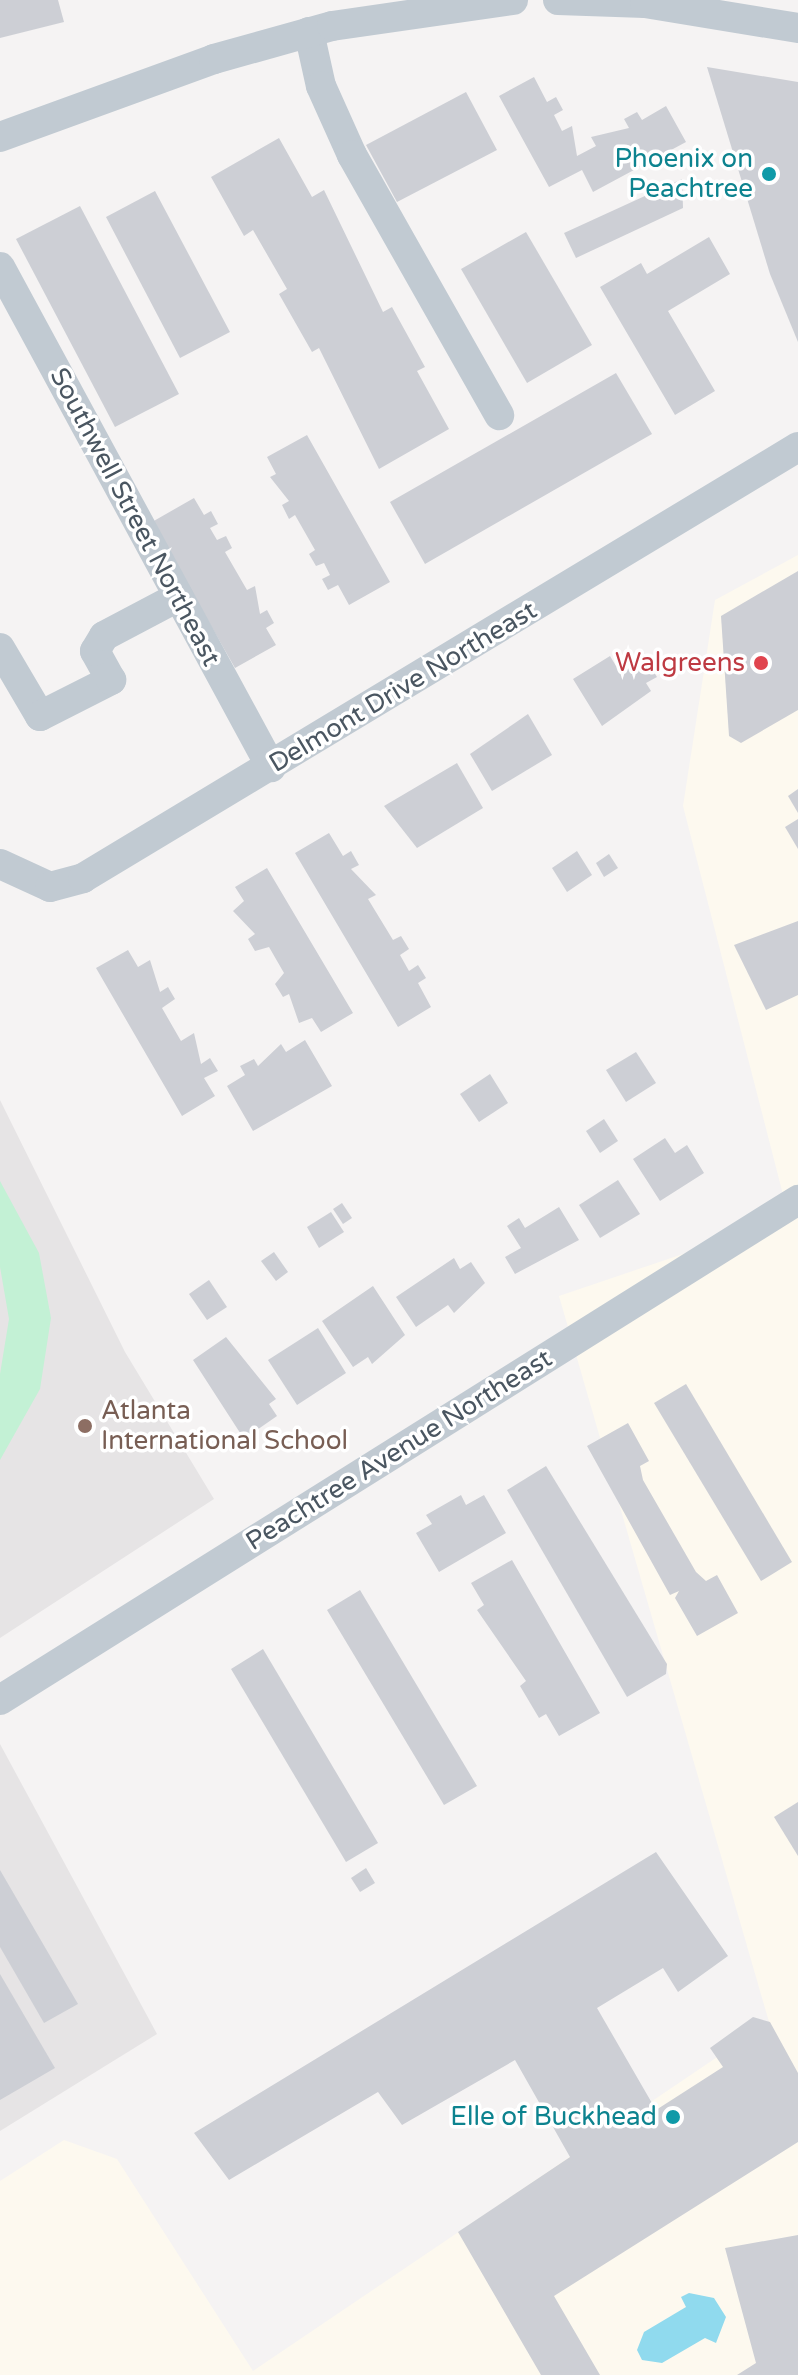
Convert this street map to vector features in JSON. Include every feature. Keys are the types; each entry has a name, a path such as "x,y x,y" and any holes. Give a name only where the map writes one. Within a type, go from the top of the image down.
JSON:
{"street":[{"path":"0,137 309,32 404,11 513,0"},
{"path":"558,0 645,3 798,28"},
{"path":"309,32 321,86 352,155 499,415"},
{"name":"Southwell Street Northeast","path":"2,276 271,767"},
{"name":"Delmont Drive Northeast","path":"0,864 50,887 83,878 798,447"},
{"path":"0,648 40,716 111,680 95,651 104,636 178,597"},
{"name":"Peachtree Avenue Northeast","path":"0,1700 798,1200"}],"shaded area":[{"path":"798,555 798,2375 0,2375 0,2181 64,2140 117,2159 253,2371 769,2022 559,1296 789,1218 683,806 715,600"},
{"name":"Atlanta International School","path":"0,1100 125,1352 214,1499 0,1638"},
{"path":"0,1744 157,2034 0,2131"}],"green space":[{"path":"0,1181 39,1253 51,1318 40,1389 0,1460 0,1374 9,1319 0,1267"}],"water":[{"path":"689,2293 714,2298 726,2317 716,2343 705,2338 662,2363 642,2360 637,2350 644,2332 686,2307 681,2297"}],"building":[{"path":"0,0 58,0 64,22 0,38"},
{"name":"Phoenix on Peachtree","path":"707,67 798,82 798,342 770,274"},
{"path":"534,77 547,102 556,97 563,110 554,115 562,131 572,126 577,156 596,146 591,137 629,128 624,119 637,112 642,120 666,106 686,142 593,192 582,170 549,187 499,96"},
{"path":"466,92 497,150 397,202 366,145"},
{"path":"279,138 312,197 324,190 383,312 392,307 425,367 417,371 449,429 379,469 319,348 312,352 279,294 287,289 253,230 244,236 211,177"},
{"path":"682,179 683,208 576,258 564,233"},
{"path":"155,191 230,332 180,358 106,217"},
{"path":"80,206 179,394 115,427 16,239"},
{"path":"526,232 592,345 527,383 461,269"},
{"path":"709,237 730,274 668,311 715,391 675,415 600,287 641,263 647,274"},
{"path":"616,373 652,434 425,564 390,502"},
{"path":"307,435 390,582 349,605 338,585 328,590 322,579 330,575 324,563 316,566 309,554 315,550 295,515 289,519 282,505 289,501 270,477 276,474 267,457"},
{"path":"194,498 204,515 211,511 218,524 210,528 217,540 226,536 232,548 225,552 247,590 255,586 260,614 267,610 274,623 266,628 276,645 235,668 152,522"},
{"name":"Walgreens","path":"798,571 798,710 741,743 729,736 721,616"},
{"path":"643,655 657,677 646,683 651,691 602,726 573,679 610,656 616,666"},
{"path":"528,714 552,755 492,791 470,754"},
{"path":"457,763 483,808 417,848 384,806"},
{"path":"798,789 798,813 788,796"},
{"path":"798,819 798,849 785,827"},
{"path":"329,833 343,856 351,851 359,865 351,869 376,895 368,899 393,940 401,936 409,949 400,955 409,971 418,965 426,978 418,983 431,1007 398,1027 295,853"},
{"path":"577,851 592,875 567,892 552,868"},
{"path":"609,854 618,868 604,877 596,863"},
{"path":"267,868 353,1013 321,1032 312,1018 299,1023 289,994 283,997 275,984 284,973 269,947 255,951 248,939 255,934 233,911 244,901 235,887"},
{"path":"798,921 798,995 766,1010 734,945"},
{"path":"128,950 138,967 150,960 160,992 168,987 175,999 162,1008 181,1041 194,1033 201,1064 210,1058 218,1071 204,1078 215,1096 182,1116 96,968"},
{"path":"305,1040 332,1086 253,1131 227,1086 245,1075 240,1066 254,1059 258,1066 281,1044 286,1052"},
{"path":"636,1052 656,1083 626,1102 606,1070"},
{"path":"490,1074 508,1103 479,1122 460,1094"},
{"path":"604,1119 618,1141 600,1153 586,1131"},
{"path":"665,1138 675,1153 687,1145 704,1173 660,1201 633,1159"},
{"path":"618,1180 640,1214 600,1238 579,1205"},
{"path":"342,1203 352,1218 343,1224 333,1209"},
{"path":"559,1207 579,1240 515,1274 505,1257 521,1248 507,1226 519,1218 525,1228"},
{"path":"331,1212 344,1232 319,1248 307,1227"},
{"path":"274,1252 288,1272 276,1281 261,1261"},
{"path":"454,1258 460,1269 471,1262 485,1283 454,1313 448,1305 416,1327 396,1297"},
{"path":"209,1280 227,1307 207,1320 189,1294"},
{"path":"373,1286 405,1335 372,1364 368,1357 353,1367 322,1321"},
{"path":"318,1328 346,1373 297,1405 268,1360"},
{"path":"226,1337 276,1399 269,1404 277,1416 244,1439 193,1360"},
{"path":"686,1384 792,1562 761,1581 654,1403"},
{"path":"628,1423 649,1461 640,1466 643,1480 696,1572 706,1581 717,1575 738,1613 697,1636 675,1598 679,1591 670,1595 587,1446"},
{"path":"546,1466 667,1664 666,1674 627,1697 507,1490"},
{"path":"461,1495 466,1505 484,1495 506,1533 439,1572 416,1533 432,1524 426,1515"},
{"path":"512,1560 600,1713 559,1736 546,1714 539,1718 520,1686 526,1681 477,1610 484,1605 471,1583"},
{"path":"360,1590 477,1786 444,1805 327,1610"},
{"path":"263,1649 378,1843 346,1862 231,1669"},
{"path":"798,1802 798,1856 774,1817"},
{"name":"Elle of Buckhead","path":"656,1852 728,1956 678,1992 663,1968 597,2008 656,2110 723,2067 710,2048 753,2017 770,2022 798,2073 798,2142 554,2296 600,2375 541,2375 458,2232 570,2157 515,2060 402,2125 378,2092 229,2180 194,2133"},
{"path":"366,1868 375,1883 360,1892 351,1878"},
{"path":"0,1870 78,2004 44,2023 0,1947"},
{"path":"0,1974 55,2068 0,2100"},
{"path":"798,2235 798,2375 737,2375 756,2363 725,2248"}],"place":[{"name":"Phoenix on Peachtree","path":"769,174"},
{"name":"Walgreens","path":"761,663"},
{"name":"Atlanta International School","path":"85,1426"},
{"name":"Elle of Buckhead","path":"673,2117"}]}
